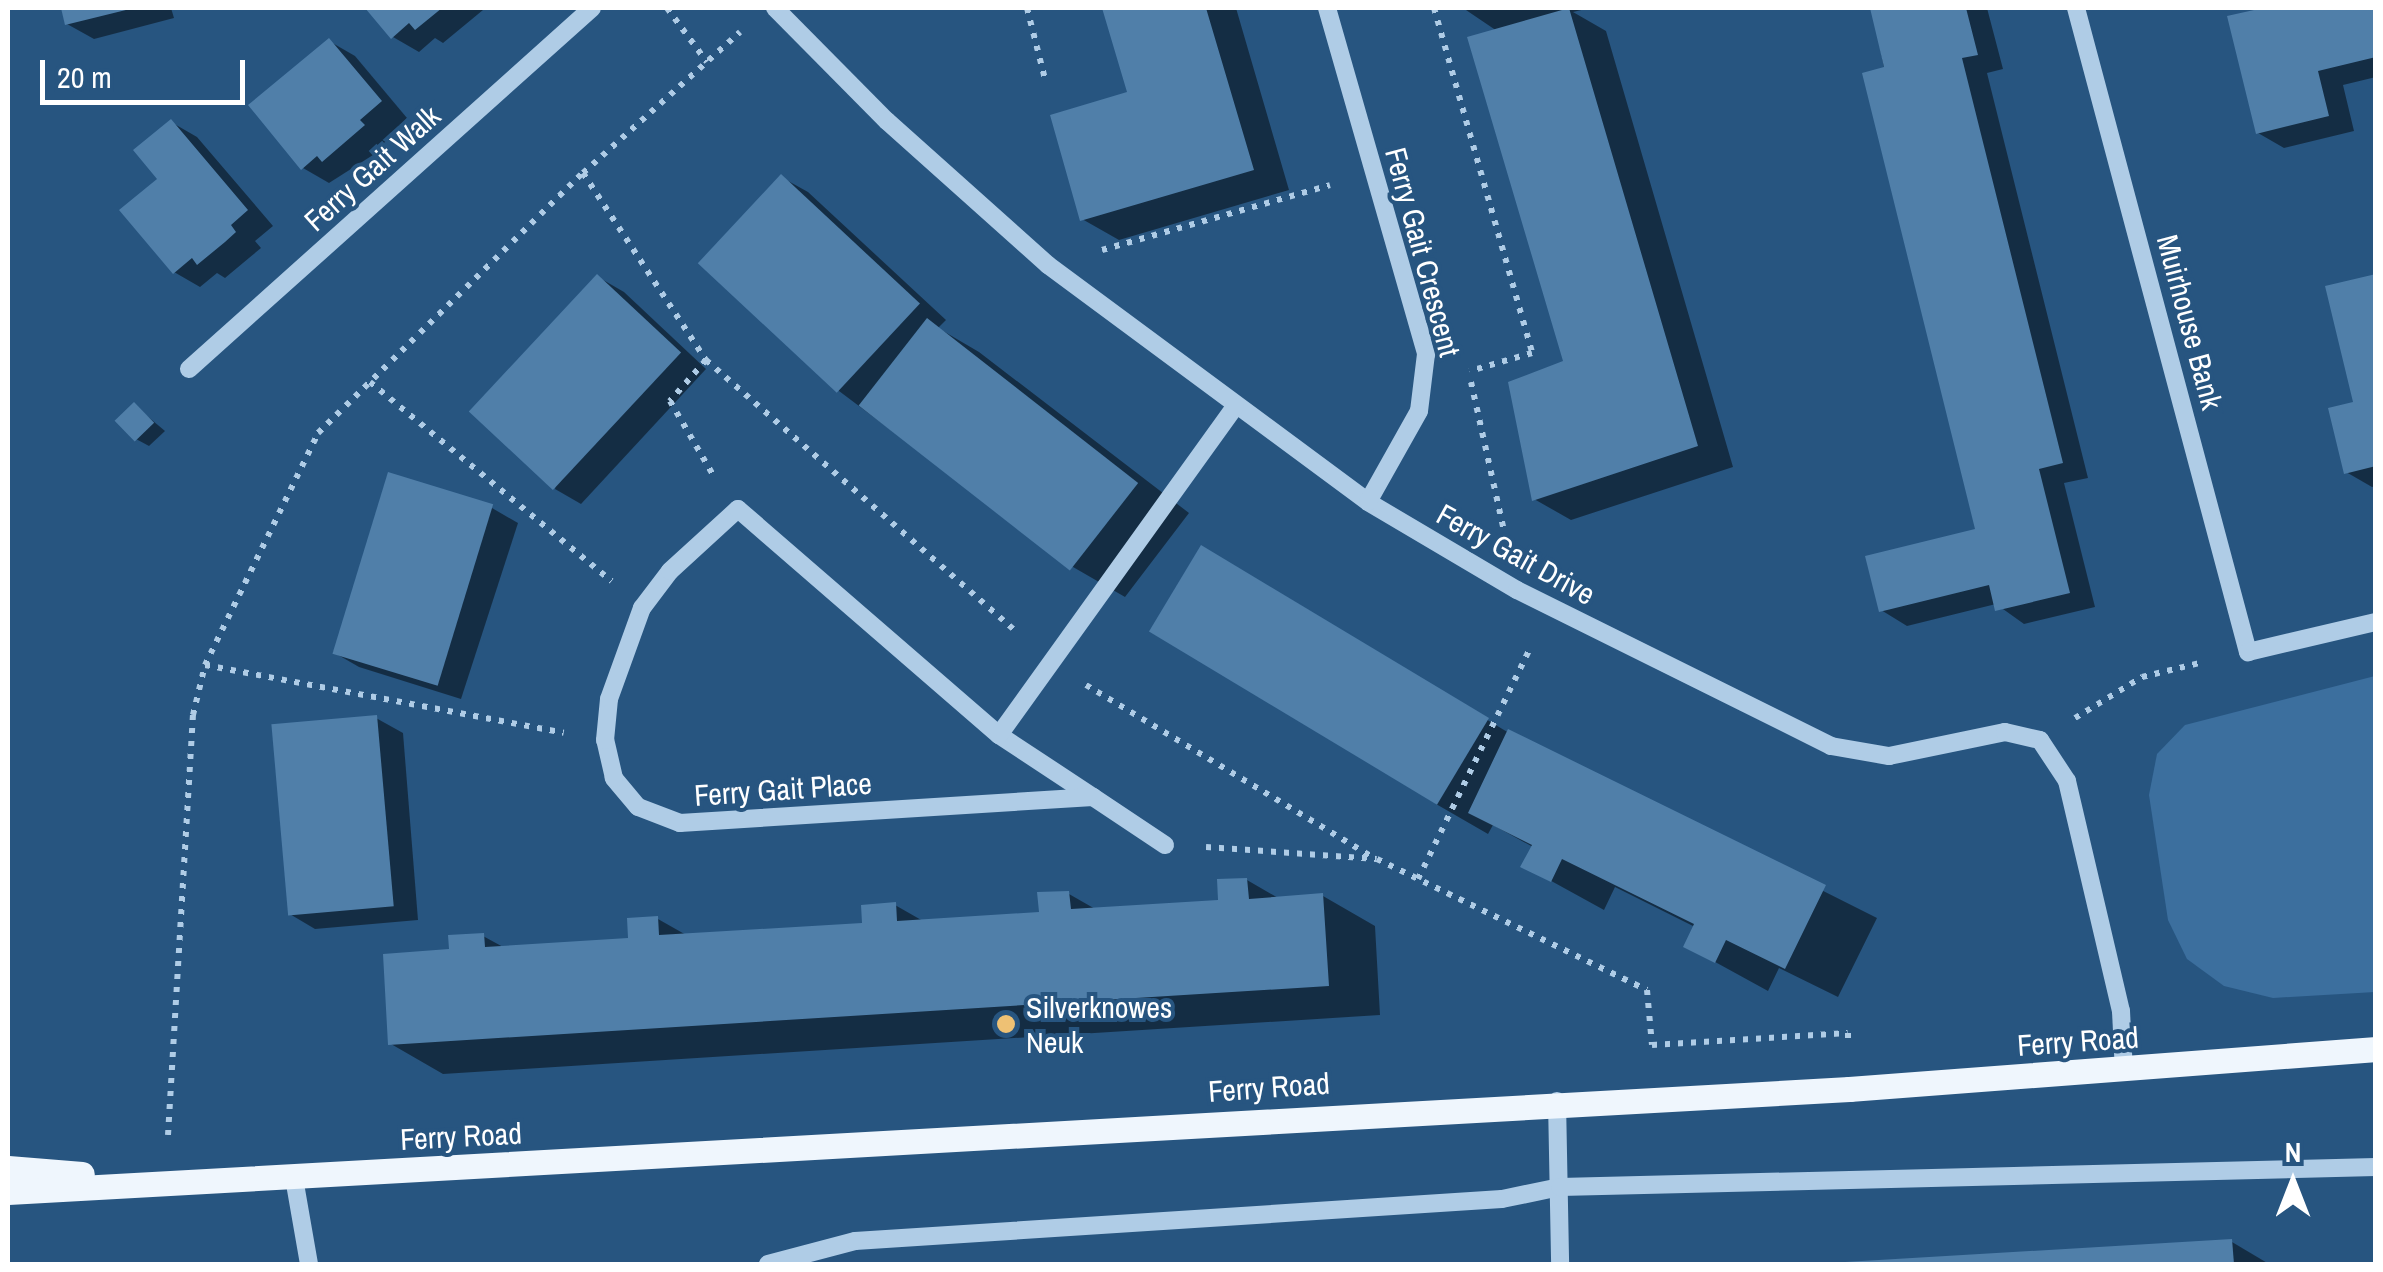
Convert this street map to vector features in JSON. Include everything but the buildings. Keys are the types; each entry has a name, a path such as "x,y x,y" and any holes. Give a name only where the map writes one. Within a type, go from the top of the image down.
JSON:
{"main road":[{"name":"Ferry Road","path":"8,1192 1557,1101 2124,1072 2376,1049"},
{"name":"Ferry Road","path":"8,1168 167,1182"}],"street":[{"name":"Ferry Gait Walk","path":"188,369 592,8"},
{"name":"Ferry Gait Drive","path":"775,8 887,121 1048,265 1368,502 1516,590 1831,746 1889,756 2005,732 2040,740"},
{"name":"Ferry Gait Crescent","path":"1327,8 1422,332 1426,383 1418,411 1368,502"},
{"name":"Muirhouse Bank","path":"2076,8 2248,652"},
{"path":"999,734 1235,407"},
{"path":"738,509 999,734 1165,845"},
{"name":"Ferry Gait Place","path":"738,509 670,571 642,608 609,700 605,740 614,778 638,807 680,823 1093,797"},
{"path":"2248,652 2376,622"},
{"path":"2040,740 2067,781 2121,1012 2124,1072"},
{"path":"1557,1101 1560,1264"},
{"path":"768,1264 856,1240 1482,1200 1560,1187 2376,1167"},
{"path":"294,1178 310,1264"}],"path":[{"path":"667,8 706,62"},
{"path":"1027,8 1045,79"},
{"path":"1426,383 1532,353 1434,8"},
{"path":"167,1182 172,994 193,715 205,665 318,433 583,173 755,18"},
{"path":"583,173 706,360 670,401 738,509"},
{"path":"1048,265 1375,173"},
{"path":"1469,372 1516,590"},
{"path":"370,382 642,608"},
{"path":"1418,879 1550,608"},
{"path":"2040,740 2142,677 2248,652"},
{"path":"205,665 605,740"},
{"path":"1165,845 1376,860 1647,990 1652,1046 1848,1033 1849,1088"}],"shaded area":[{"path":"2375,676 2375,992 2273,998 2224,986 2187,959 2168,920 2149,795 2157,754 2185,725"}],"place":[{"name":"Silverknowes Neuk","path":"1006,1024"}]}
